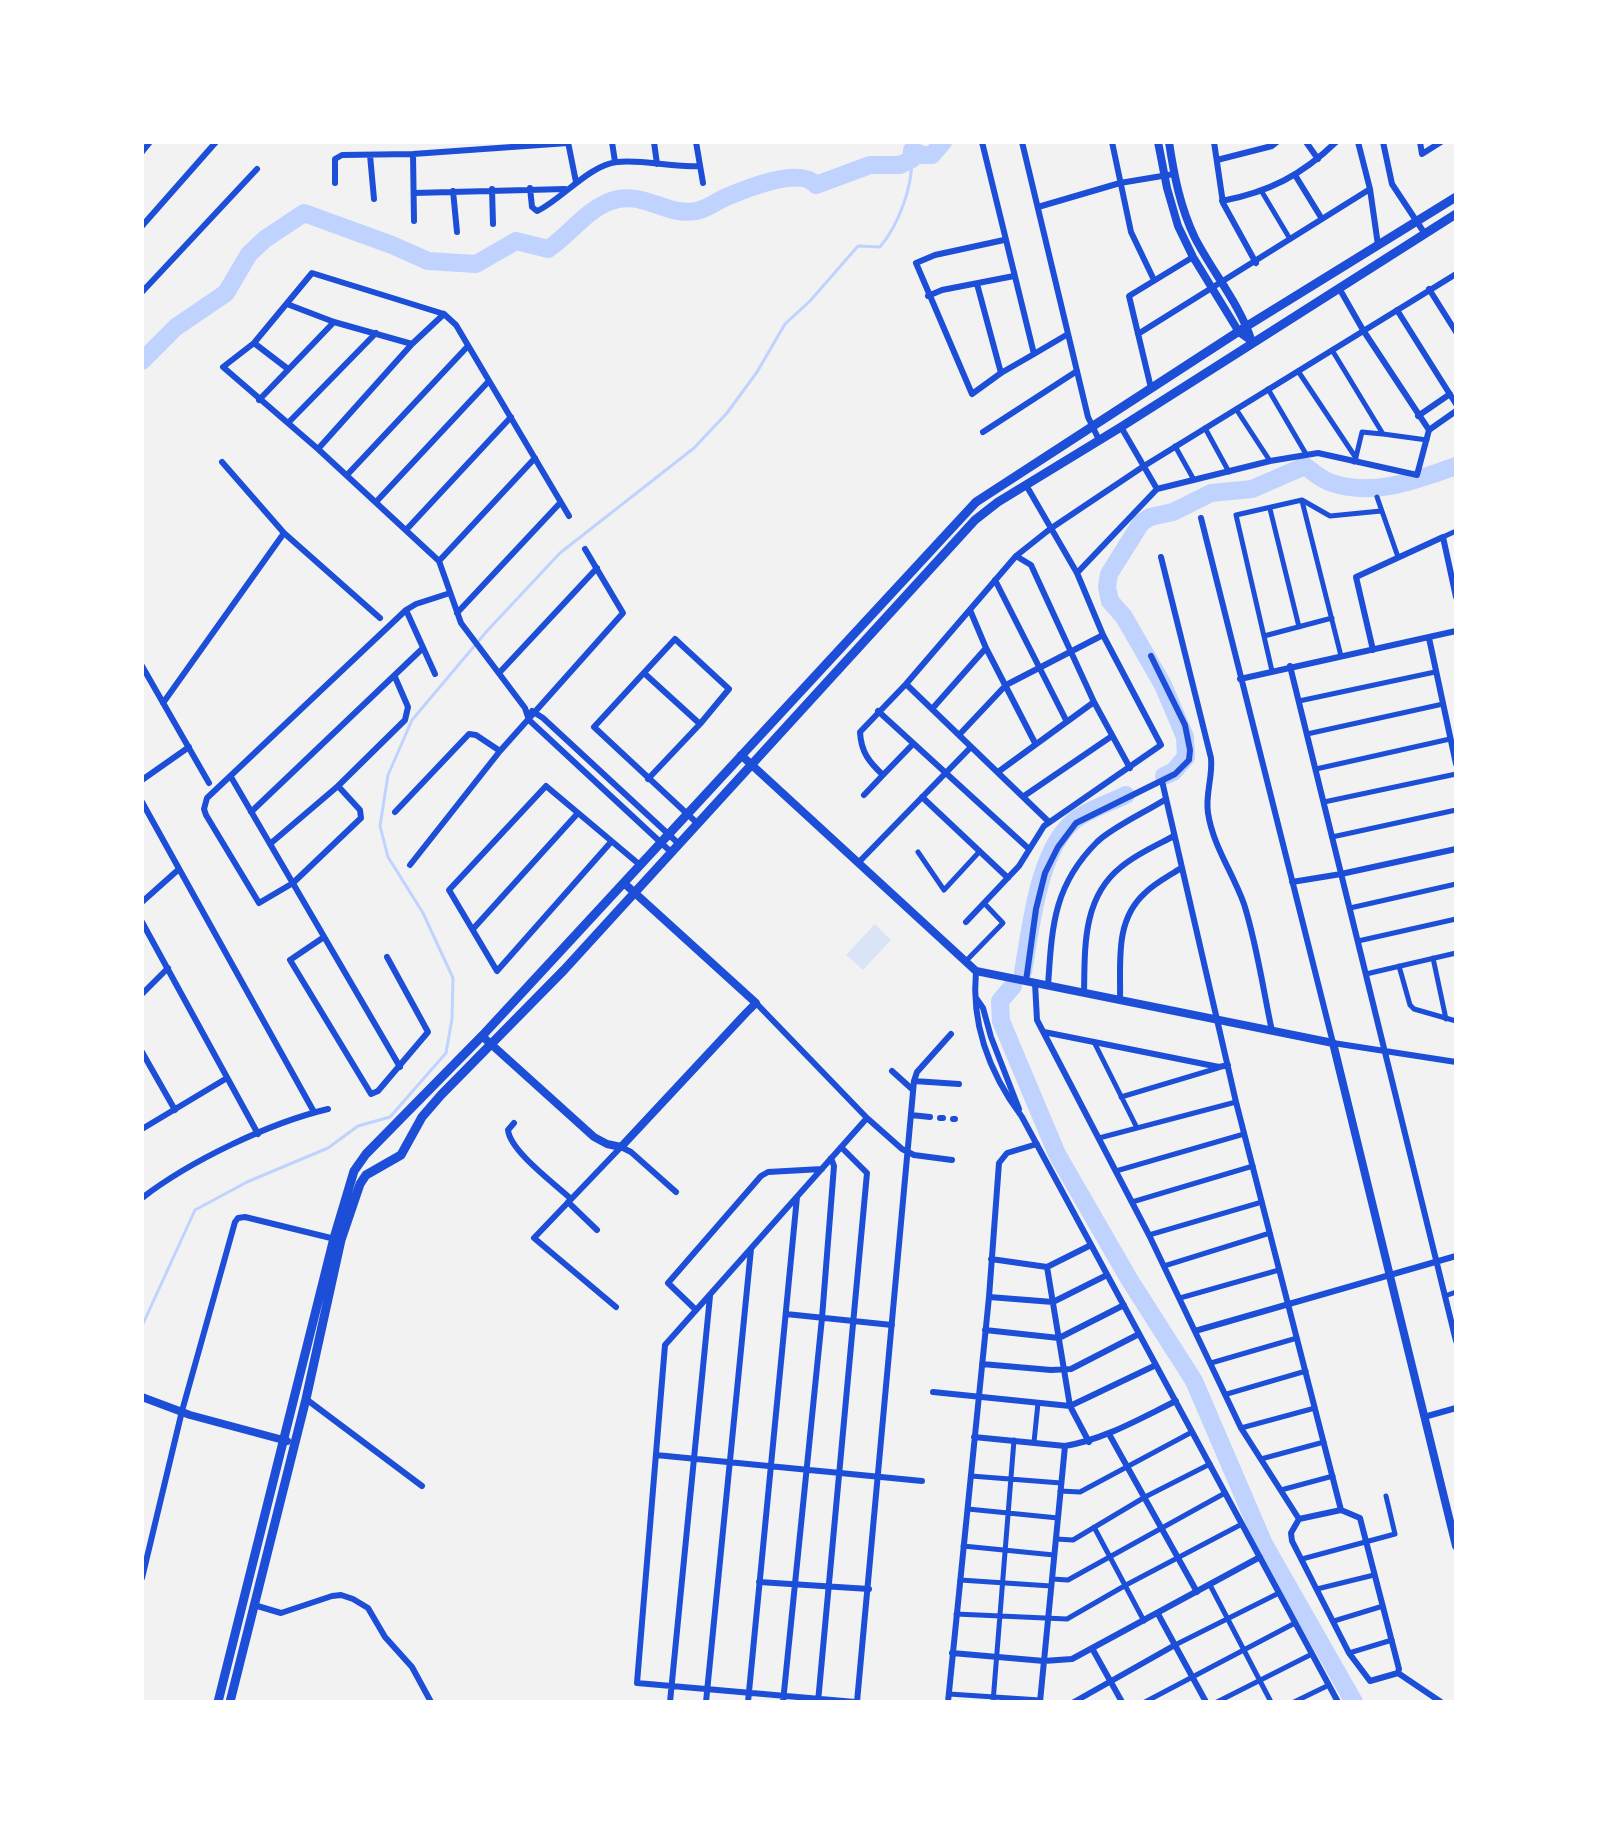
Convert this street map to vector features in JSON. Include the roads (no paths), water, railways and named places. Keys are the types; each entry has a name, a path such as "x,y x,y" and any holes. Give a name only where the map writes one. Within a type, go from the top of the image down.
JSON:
{"main road":[{"path":"218,1702 289,1441 354,1171 366,1154 625,884 976,502 1243,329 1456,197"},
{"path":"230,1702 289,1441 306,1399 338,1239 366,1175 401,1155 422,1117 635,893 975,520 998,502 1456,214"}],"street":[{"path":"142,152 150,142"},
{"path":"142,226 216,142"},
{"path":"612,142 615,162"},
{"path":"654,142 657,164"},
{"path":"696,142 703,183"},
{"path":"982,142 1034,354"},
{"path":"1022,142 1077,371 1099,440"},
{"path":"1112,142 1136,246 1154,280"},
{"path":"1158,142 1195,237 1243,329"},
{"path":"1169,142 1172,208 1193,257 1253,342"},
{"path":"1214,142 1222,201 1256,263"},
{"path":"1217,160 1277,142"},
{"path":"1306,142 1318,159"},
{"path":"1222,201 1262,192 1295,175 1336,142"},
{"path":"1358,142 1370,189 1378,245"},
{"path":"1383,142 1392,184 1425,234"},
{"path":"1420,142 1422,154 1441,142"},
{"path":"335,183 335,159 342,155 413,154 568,143 576,182"},
{"path":"413,154 414,221"},
{"path":"370,155 374,199"},
{"path":"530,188 532,207 537,211 576,182 615,162 676,168 699,166"},
{"path":"142,292 257,169"},
{"path":"1038,207 1120,183 1169,174"},
{"path":"1295,175 1322,219"},
{"path":"492,189 493,224"},
{"path":"414,193 565,189"},
{"path":"1138,334 1370,189"},
{"path":"453,191 457,232"},
{"path":"1262,192 1291,241"},
{"path":"1004,240 935,255 916,263 972,394 1001,373 1068,334"},
{"path":"1151,388 1129,296 1193,257"},
{"path":"569,516 456,325 444,314 312,273 254,343 223,367 347,475 439,561 457,613 469,635 500,672 525,708 529,720 666,838"},
{"path":"883,775 868,762 861,746 860,732 906,684 1016,556 1050,529 1175,446 1456,274"},
{"path":"928,296 942,290 1014,276"},
{"path":"977,284 1001,373"},
{"path":"1339,288 1429,430"},
{"path":"1429,289 1456,332"},
{"path":"287,304 334,322 412,344"},
{"path":"1397,310 1456,404"},
{"path":"318,449 412,344 444,314"},
{"path":"259,400 334,322"},
{"path":"288,423 376,333"},
{"path":"254,343 288,369"},
{"path":"347,475 468,346"},
{"path":"1332,349 1383,434"},
{"path":"1298,370 1355,460"},
{"path":"983,432 1077,371"},
{"path":"376,502 488,382"},
{"path":"1268,389 1306,454"},
{"path":"1418,416 1450,394"},
{"path":"1236,408 1270,461"},
{"path":"1077,573 1157,489 1270,461 1318,453 1417,475 1429,430 1456,411"},
{"path":"406,530 511,417"},
{"path":"1121,427 1157,489"},
{"path":"1205,428 1229,472"},
{"path":"1355,460 1362,432 1427,440"},
{"path":"1175,446 1195,481"},
{"path":"439,561 535,458"},
{"path":"222,462 284,533 380,618"},
{"path":"966,922 1008,878 1044,826 1161,745 1103,635 1077,573 1026,485"},
{"path":"1377,497 1398,557"},
{"path":"1272,671 1236,515 1302,500 1330,516 1381,511"},
{"path":"1302,500 1341,656"},
{"path":"457,613 560,503"},
{"path":"1270,509 1299,627"},
{"path":"1201,518 1456,1546"},
{"path":"1373,650 1356,577 1456,531"},
{"path":"163,703 284,533"},
{"path":"1443,537 1453,570 1456,597"},
{"path":"410,865 500,751 623,613 585,549"},
{"path":"1016,556 1031,565 1094,702 1130,768"},
{"path":"1161,557 1211,758 1212,781 1207,801 1210,823 1215,842 1233,875 1244,907 1272,1031"},
{"path":"500,672 597,568"},
{"path":"995,580 1066,720"},
{"path":"338,786 360,810 361,818 293,883 259,903 204,809 207,798 406,610 450,593"},
{"path":"406,610 435,674"},
{"path":"970,610 1035,743"},
{"path":"1264,636 1332,618"},
{"path":"1240,679 1456,631"},
{"path":"959,735 1006,685 1103,635"},
{"path":"1429,638 1456,764"},
{"path":"648,779 729,689 675,639 594,727 648,779 697,823"},
{"path":"251,812 423,648"},
{"path":"932,709 986,648"},
{"path":"1151,656 1185,725 1189,760 1162,781 1076,823 1058,847 1045,873 1036,909 1031,982 1035,1011 1149,1235 1241,1428 1299,1519"},
{"path":"142,666 209,783"},
{"path":"1290,666 1456,1341"},
{"path":"1299,701 1435,672"},
{"path":"644,673 700,724"},
{"path":"270,844 338,786 409,714 395,677"},
{"path":"906,684 1049,822"},
{"path":"998,772 1094,702"},
{"path":"1307,734 1443,704"},
{"path":"525,708 536,713 675,848"},
{"path":"878,711 1029,849"},
{"path":"395,812 469,734 476,735 500,751"},
{"path":"1024,796 1112,736"},
{"path":"1316,769 1450,739"},
{"path":"864,795 913,744"},
{"path":"142,780 189,747"},
{"path":"858,863 971,747"},
{"path":"741,755 976,971 1333,1043 1456,1062"},
{"path":"1324,802 1456,774"},
{"path":"231,777 400,1067"},
{"path":"1162,781 1236,1102 1341,1510"},
{"path":"611,842 497,971 449,890 546,786 640,865"},
{"path":"922,797 1008,878"},
{"path":"1048,986 1056,910 1062,890 1098,841 1166,799"},
{"path":"142,802 314,1112"},
{"path":"1332,837 1456,810"},
{"path":"473,929 578,813"},
{"path":"1084,993 1087,922 1097,896 1120,867 1174,836"},
{"path":"1292,882 1456,849"},
{"path":"918,852 944,890 980,851"},
{"path":"1120,1000 1121,936 1130,912 1144,894 1181,868"},
{"path":"142,902 179,869"},
{"path":"625,884 756,1003 867,1118 908,1153 952,1160"},
{"path":"1350,908 1456,884"},
{"path":"965,962 1003,923 984,903"},
{"path":"1358,941 1456,919"},
{"path":"142,922 258,1134"},
{"path":"324,937 290,960 371,1094 378,1091 426,1037 428,1027 387,957"},
{"path":"1366,974 1456,953"},
{"path":"1433,958 1446,1019"},
{"path":"1399,966 1410,1005 1414,1009 1456,1021"},
{"path":"142,994 168,968"},
{"path":"976,971 976,998 983,1008 995,1050 1022,1117 1338,1702"},
{"path":"616,1307 534,1238 756,1003"},
{"path":"1043,1031 1219,1067"},
{"path":"867,1118 665,1345 637,1683 784,1699 856,1702 869,1589 914,1081 917,1072 951,1034"},
{"path":"482,1036 594,1137 631,1152 676,1192"},
{"path":"1094,1042 1137,1128"},
{"path":"142,1052 175,1110"},
{"path":"1121,1097 1228,1065"},
{"path":"892,1071 913,1091"},
{"path":"142,1129 227,1078"},
{"path":"914,1081 959,1084"},
{"path":"1099,1138 1236,1102"},
{"path":"142,1198 199,1160 258,1134 328,1109"},
{"path":"911,1115 930,1117"},
{"path":"514,1123 508,1130 509,1137 597,1230"},
{"path":"1116,1171 1244,1134"},
{"path":"948,1702 989,1297 999,1163 1007,1153 1037,1144"},
{"path":"818,1700 867,1173 841,1147"},
{"path":"784,1699 822,1318 834,1166 831,1158"},
{"path":"1132,1202 1253,1166"},
{"path":"696,1310 668,1283 761,1176 768,1172 822,1169"},
{"path":"748,1702 797,1197"},
{"path":"1149,1235 1262,1202"},
{"path":"142,1578 182,1411 235,1222 245,1217 338,1239"},
{"path":"1164,1266 1270,1233"},
{"path":"991,1259 1047,1267 1091,1245"},
{"path":"706,1702 751,1249"},
{"path":"1195,1331 1456,1256"},
{"path":"1047,1267 1070,1406 1089,1442"},
{"path":"1180,1298 1279,1270"},
{"path":"989,1297 1053,1302 1107,1275"},
{"path":"1445,1296 1456,1292"},
{"path":"670,1702 710,1295"},
{"path":"985,1330 1059,1338 1124,1305"},
{"path":"786,1314 892,1325"},
{"path":"982,1364 1071,1369 1139,1334"},
{"path":"1211,1363 1297,1338"},
{"path":"933,1392 1070,1406 1156,1365"},
{"path":"1227,1394 1306,1371"},
{"path":"142,1397 289,1441"},
{"path":"306,1399 422,1486"},
{"path":"974,1437 1065,1446 1089,1442 1176,1401"},
{"path":"1034,1442 1038,1403"},
{"path":"1241,1428 1315,1408"},
{"path":"1424,1417 1456,1408"},
{"path":"971,1476 1011,1479 1080,1492 1192,1432"},
{"path":"1109,1434 1197,1592"},
{"path":"993,1700 1014,1440"},
{"path":"1261,1459 1324,1442"},
{"path":"949,1694 993,1700 1040,1701 1065,1446"},
{"path":"656,1455 922,1481"},
{"path":"1056,1539 1073,1540 1145,1497 1210,1464"},
{"path":"1281,1490 1333,1476"},
{"path":"960,1580 1052,1583 1068,1580 1225,1493"},
{"path":"1302,1559 1395,1534 1386,1496"},
{"path":"968,1509 1058,1518"},
{"path":"1299,1519 1341,1510 1360,1518 1398,1673"},
{"path":"1299,1519 1290,1537 1349,1653 1370,1681 1398,1673 1441,1702"},
{"path":"956,1614 1067,1619 1242,1524"},
{"path":"1094,1527 1144,1621"},
{"path":"963,1546 1054,1555"},
{"path":"952,1653 1067,1661 1093,1650 1260,1557"},
{"path":"1317,1589 1374,1575"},
{"path":"759,1582 869,1589"},
{"path":"1210,1585 1271,1702"},
{"path":"1074,1702 1085,1700 1111,1681 1175,1645 1279,1593"},
{"path":"254,1605 281,1613 332,1596 353,1599 368,1608 385,1637 412,1667 431,1702"},
{"path":"1334,1621 1383,1606"},
{"path":"1158,1614 1206,1702"},
{"path":"1145,1702 1295,1623"},
{"path":"1349,1653 1392,1640"},
{"path":"1093,1650 1122,1702"},
{"path":"1217,1702 1312,1654"},
{"path":"1294,1702 1329,1685"}],"waterway":[{"path":"142,361 176,327 226,293 249,254 265,239 304,213 428,261 476,264 516,241 548,249 590,213 619,199 631,198 673,210 696,211 733,194 785,178 808,180 816,185 870,165 900,165 912,159 912,150 922,155 932,155 943,142"},
{"path":"142,1326 195,1210 247,1182 328,1148 358,1126 390,1117 446,1053 452,1019 453,978 423,913 388,857 380,826 388,775 412,720 487,631 560,553 694,448 727,413 757,372 785,324 810,301 858,246 880,247 903,205 910,182 912,159"},
{"path":"1164,776 1173,772 1186,757 1185,737 1163,685 1124,617 1110,601 1107,587 1109,574 1141,523 1150,517 1173,512 1211,493 1252,489 1305,466 1328,482 1363,488 1395,485 1456,466"},
{"path":"1023,972 1038,890 1052,850 1062,833 1075,820 1126,795"},
{"path":"1013,986 1000,1001 1001,1021 1057,1154 1129,1279 1194,1381 1264,1544 1354,1702"}]}
